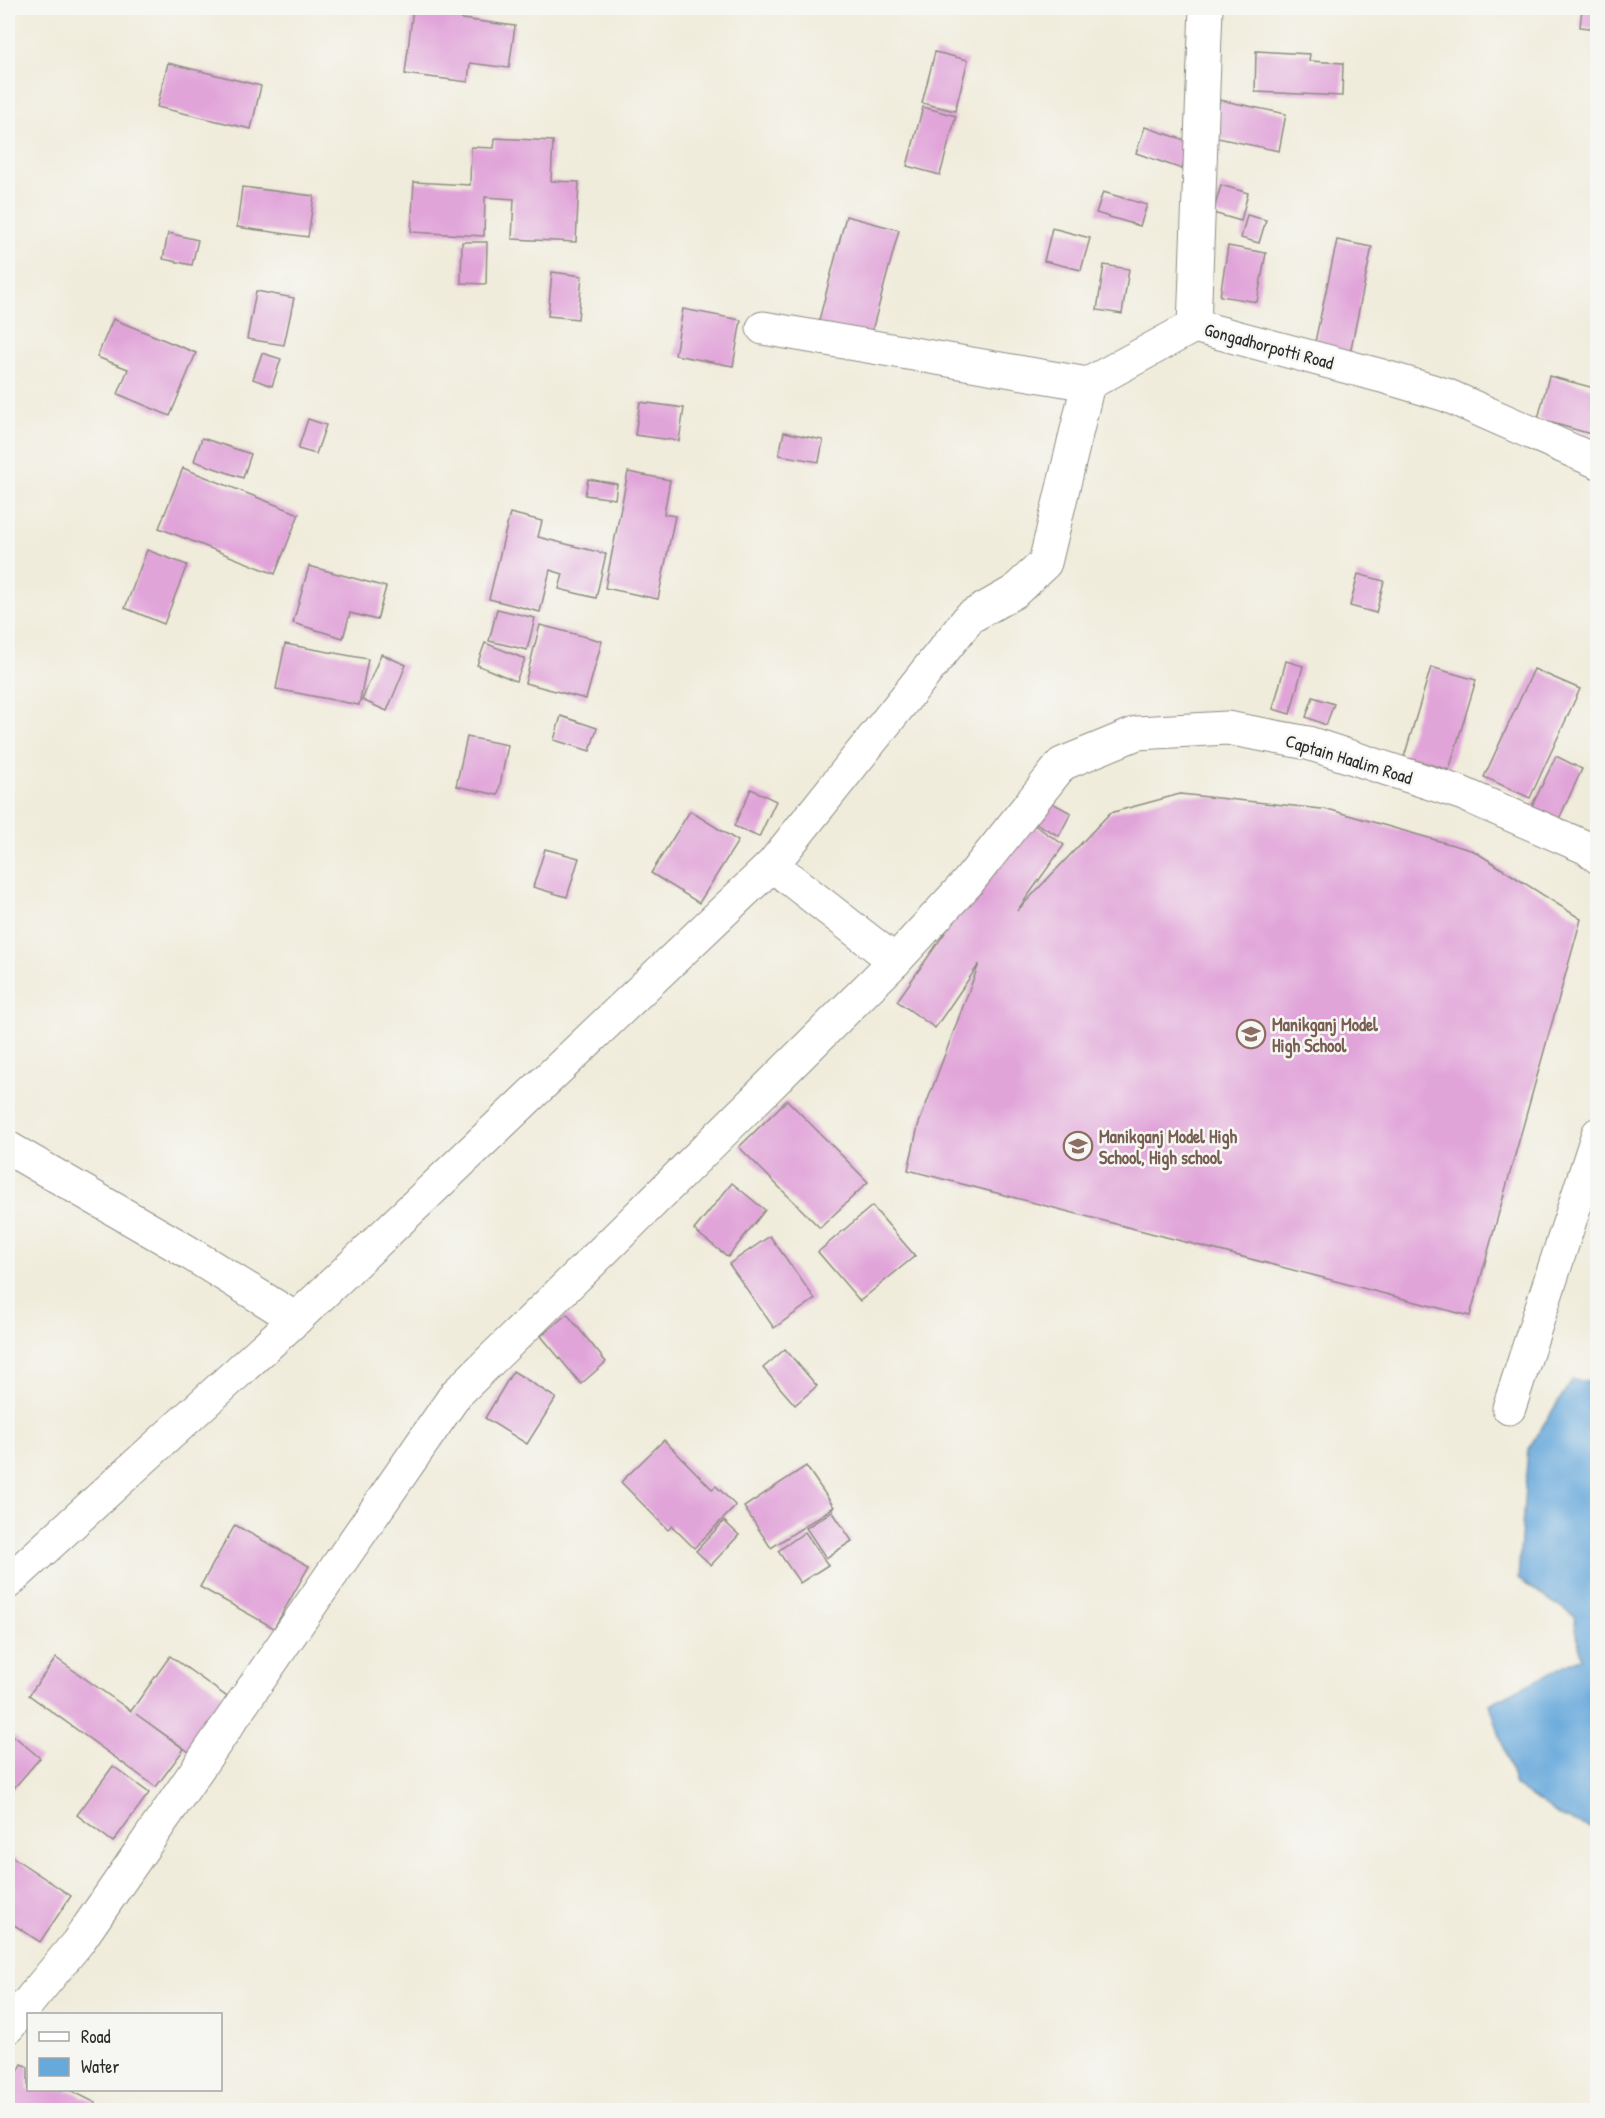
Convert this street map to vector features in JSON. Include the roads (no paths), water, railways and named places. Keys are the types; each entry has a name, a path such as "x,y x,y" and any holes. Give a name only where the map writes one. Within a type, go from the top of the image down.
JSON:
{"street":[{"path":"1194,326 1206,8"},
{"name":"Gongadhorpotti Road","path":"1088,384 1194,326 1446,395 1598,462"},
{"path":"8,1582 781,871 970,617 1014,592 1045,563 1088,384 763,328"},
{"name":"Captain Haalim Road","path":"8,2027 78,1942 456,1394 608,1246 885,953 968,882 1062,764 1137,733 1227,728 1308,743 1461,794 1587,848 1598,857"},
{"path":"781,871 885,953"},
{"path":"1509,1408 1598,1134"},
{"path":"8,1148 178,1246 296,1319"}],"water":[{"path":"1572,1380 1597,1383 1597,1831 1560,1816 1515,1785 1490,1704 1581,1657 1574,1616 1518,1579 1528,1449"}],"place":[{"name":"Manikganj Model High School","path":"1251,1034"},
{"name":"Manikganj Model High School, High school","path":"1078,1146"}]}
